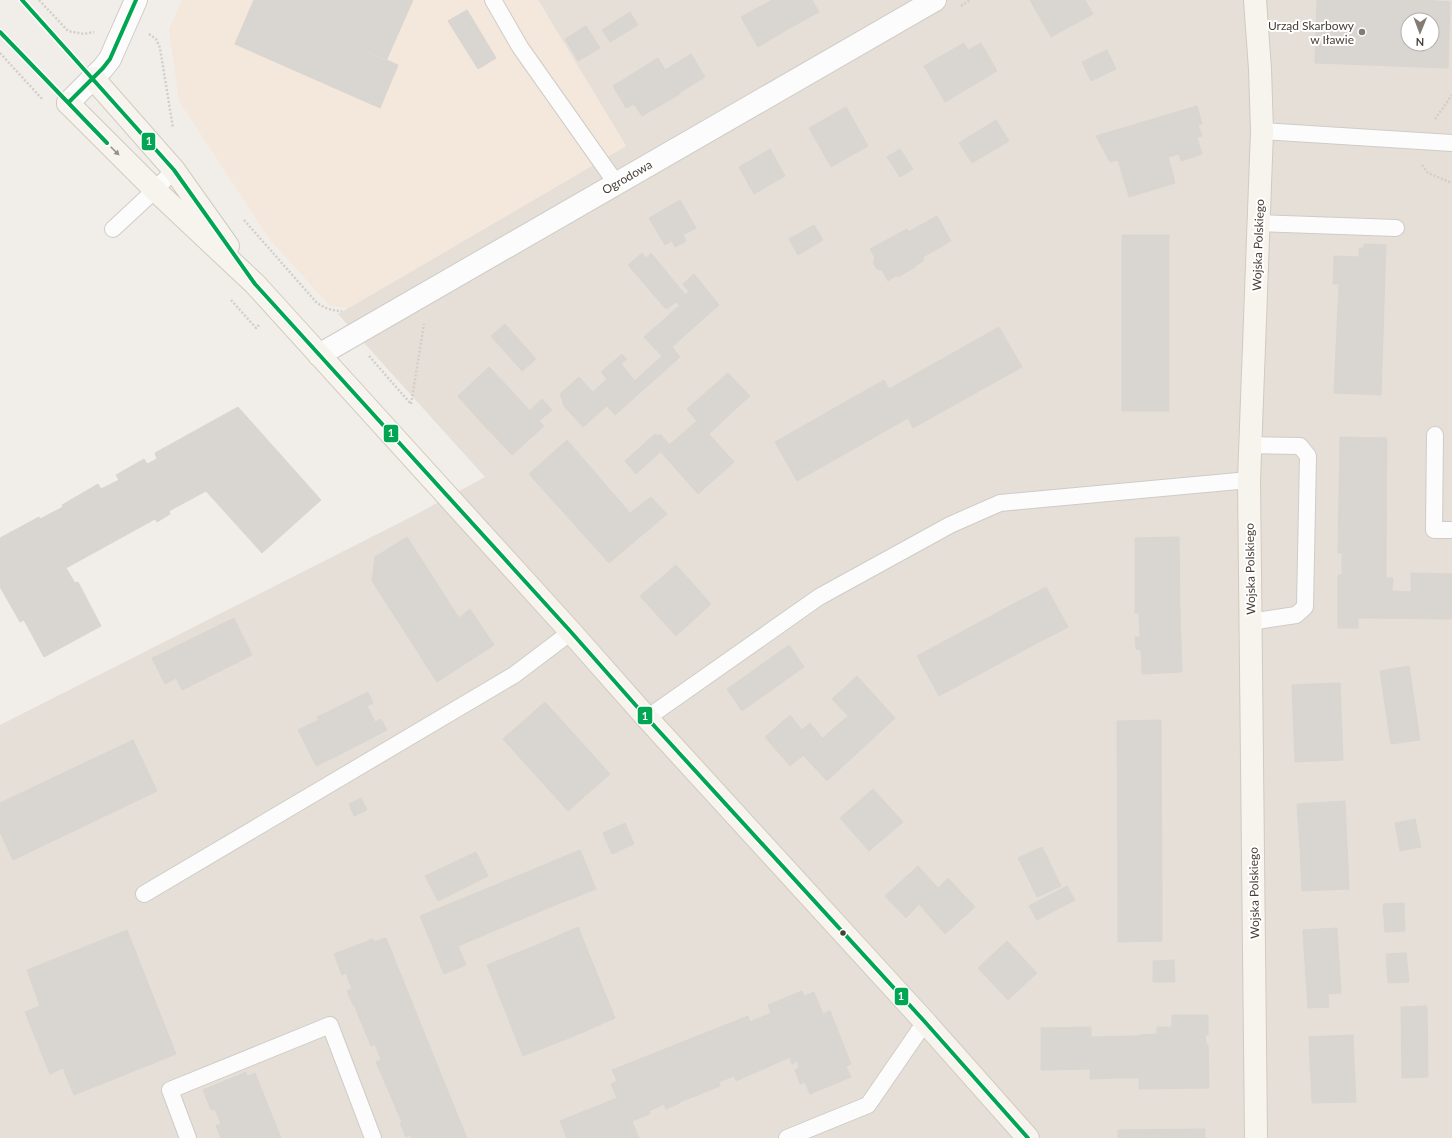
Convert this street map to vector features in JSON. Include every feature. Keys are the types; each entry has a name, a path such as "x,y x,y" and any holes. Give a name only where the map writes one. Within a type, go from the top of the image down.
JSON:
{"street":[{"path":"136,0 112,54 103,68 68,103 155,190 256,284 647,718 925,1022 1028,1138"},
{"name":"Ogrodowa","path":"319,355 935,0"},
{"name":"Wojska Polskiego","path":"1255,0 1260,69 1262,131 1249,480 1256,1138"},
{"path":"93,78 174,170 256,284"}],"lane":[{"path":"493,0 520,46 616,183"},
{"path":"1262,131 1452,143"},
{"path":"113,229 174,170"},
{"path":"1258,222 1396,228"},
{"path":"1434,435 1434,530 1452,530"},
{"path":"1250,445 1300,446 1308,456 1305,606 1296,615 1250,622"},
{"path":"647,718 819,597 950,525 1000,503 1249,480"},
{"path":"144,894 514,675 571,632"},
{"path":"787,1138 868,1105 925,1022"},
{"path":"188,1138 170,1090 330,1025 373,1138"}],"path":[{"path":"39,0 68,31 84,34 100,29"},
{"path":"148,32 156,39 160,48 173,133"},
{"path":"0,53 38,95"},
{"path":"1421,164 1428,173 1452,183"},
{"path":"241,216 317,303 333,311 347,311"},
{"path":"333,311 411,404"}],"shaded area":[{"path":"182,0 538,0 626,146 349,308 330,306 270,240 179,101 169,29"},
{"path":"538,0 1452,0 1452,1138 0,1138 0,725 413,516 485,477 338,314 626,146"}],"building":[{"path":"254,0 413,0 386,61 253,2"},
{"path":"772,0 812,0 819,12 788,29"},
{"path":"772,0 788,29 758,47 741,17"},
{"path":"1030,0 1085,0 1093,14 1051,37"},
{"name":"Urząd Skarbowy w Iławie","path":"1317,0 1423,0 1450,2 1448,68 1315,63"},
{"path":"253,2 398,65 380,108 235,44"},
{"path":"467,10 496,58 478,69 448,21"},
{"path":"630,12 638,25 610,42 602,30"},
{"path":"586,26 600,48 578,61 565,39"},
{"path":"964,43 968,50 981,43 997,71 945,102 924,66"},
{"path":"1107,50 1116,69 1091,81 1082,62"},
{"path":"691,54 705,77 679,93 665,70"},
{"path":"658,58 680,94 642,116 634,104 626,108 613,86"},
{"path":"1197,106 1202,124 1198,125 1202,136 1197,137 1202,154 1181,161 1179,154 1168,157 1175,183 1129,197 1118,160 1110,162 1096,136"},
{"path":"846,107 868,146 831,167 809,128"},
{"path":"996,120 1009,141 972,163 959,143"},
{"path":"770,149 785,176 754,194 739,167"},
{"path":"900,149 913,169 900,177 887,157"},
{"path":"680,200 696,228 683,235 686,241 675,247 672,241 665,245 649,218"},
{"path":"937,216 951,241 923,257 924,260 915,267 888,281 882,270 877,269 873,263 875,258 870,249 907,229 908,232"},
{"path":"814,225 823,240 798,255 789,239"},
{"path":"1122,235 1169,235 1169,411 1122,411"},
{"path":"1364,244 1386,245 1381,395 1334,393 1339,284 1333,284 1334,256 1359,257 1359,248 1364,248"},
{"path":"642,253 646,258 651,253 688,298 680,306 676,302 668,308 665,308 628,265"},
{"path":"694,274 719,305 703,319 685,295 689,292 683,284"},
{"path":"688,298 703,319 662,356 644,337"},
{"path":"505,324 536,359 522,371 491,336"},
{"path":"999,327 1022,367 913,428 908,418 797,481 775,442 884,380 889,389"},
{"path":"672,347 680,357 615,415 607,406"},
{"path":"622,354 627,359 621,364 635,381 583,427 564,406 560,394 579,377 593,392 607,379 601,372"},
{"path":"489,367 510,389 478,419 458,396"},
{"path":"728,373 750,396 742,403 730,390 696,420 687,409"},
{"path":"510,389 530,411 498,440 478,419"},
{"path":"730,390 742,403 709,434 696,420"},
{"path":"542,399 552,410 539,421 544,426 512,455 498,440"},
{"path":"238,407 321,500 262,553 206,491 169,511 170,514 157,522 155,519 66,568 75,583 78,582 101,626 44,657 24,620 20,622 0,587 0,538 39,517 40,519 63,507 62,505 98,484 101,489 119,480 116,475 144,459 147,464 157,459 155,453"},
{"path":"697,421 734,462 698,494 661,452"},
{"path":"655,434 658,436 660,434 669,444 636,474 625,461"},
{"path":"1340,437 1387,438 1386,578 1393,578 1392,591 1411,592 1411,573 1452,574 1452,619 1358,618 1358,628 1338,628 1338,575 1342,575 1342,553 1338,553"},
{"path":"567,440 630,513 651,497 667,514 609,563 529,474"},
{"path":"407,537 459,618 470,609 494,645 437,682 372,581 375,557"},
{"path":"1179,537 1180,612 1135,613 1135,538"},
{"path":"676,565 711,604 676,636 640,596"},
{"path":"1046,587 1068,627 1039,642 1017,602"},
{"path":"1017,602 1039,642 939,696 917,656"},
{"path":"1180,612 1182,672 1142,674 1141,650 1136,649 1135,637 1140,637 1139,613"},
{"path":"234,618 252,655 182,690 163,653"},
{"path":"789,645 804,667 742,711 727,689"},
{"path":"163,653 176,678 165,684 152,658"},
{"path":"1409,666 1420,740 1391,744 1380,671"},
{"path":"857,676 895,718 827,781 803,755 848,716 832,699"},
{"path":"1340,683 1343,760 1295,762 1292,685"},
{"path":"368,692 373,703 353,713 348,702"},
{"path":"348,702 353,713 367,706 375,722 381,719 387,730 337,756 317,717"},
{"path":"545,702 610,774 568,811 503,739"},
{"path":"790,715 802,730 810,723 823,739 790,766 765,737"},
{"path":"319,720 337,756 316,766 298,730"},
{"path":"1161,720 1162,895 1118,895 1117,721"},
{"path":"133,740 157,791 13,860 0,832 0,803"},
{"path":"873,789 903,822 869,851 840,818"},
{"path":"361,798 367,810 354,816 349,804"},
{"path":"1345,801 1347,845 1300,848 1297,804"},
{"path":"1415,819 1421,847 1400,851 1395,823"},
{"path":"625,823 634,844 612,854 603,833"},
{"path":"1347,845 1349,889 1302,891 1300,848"},
{"path":"1042,847 1048,859 1024,870 1018,858"},
{"path":"580,850 596,889 548,908 532,870"},
{"path":"476,852 488,876 438,901 425,876"},
{"path":"1048,859 1061,886 1037,897 1024,870"},
{"path":"918,866 938,888 948,878 975,907 945,934 919,904 906,918 885,896"},
{"path":"532,870 548,908 458,946 466,965 444,974 420,916"},
{"path":"1067,886 1075,900 1037,920 1029,906"},
{"path":"1118,895 1162,895 1162,941 1118,942"},
{"path":"1404,903 1405,931 1385,932 1383,904"},
{"path":"578,927 615,1018 574,1036 537,945"},
{"path":"1337,928 1339,960 1305,963 1303,930"},
{"path":"127,930 176,1054 74,1095 63,1068 50,1074 25,1012 40,1006 27,970"},
{"path":"386,938 467,1138 412,1138 411,1135 406,1137 400,1123 402,1122 376,1062 381,1060 375,1044 371,1046 347,991 352,989 346,973 342,975 334,954 373,939 374,942"},
{"path":"1007,941 1037,973 1008,1000 978,968"},
{"path":"537,945 574,1036 523,1056 487,965"},
{"path":"1406,953 1409,982 1388,983 1386,954"},
{"path":"1174,960 1175,982 1153,982 1153,961"},
{"path":"1339,960 1341,993 1328,994 1329,1007 1308,1008 1305,963"},
{"path":"802,991 804,996 814,992 823,1014 830,1011 851,1064 846,1066 851,1077 810,1094 805,1082 800,1084 795,1070 799,1068 797,1061 792,1064 790,1057 736,1081 734,1076 719,1082 720,1086 666,1109 664,1104 649,1111 650,1114 632,1121 639,1138 567,1138 560,1121 617,1098 611,1084 617,1081 612,1070 748,1016 750,1022 771,1013 768,1005"},
{"path":"1427,1006 1428,1077 1402,1078 1401,1007"},
{"path":"1172,1015 1208,1015 1208,1035 1205,1035 1206,1044 1208,1045 1209,1088 1139,1089 1139,1078 1117,1078 1122,1069 1121,1057 1140,1057 1139,1035 1157,1034 1157,1027 1172,1027"},
{"path":"1091,1027 1090,1069 1041,1070 1041,1028"},
{"path":"1353,1035 1356,1102 1312,1103 1309,1037"},
{"path":"1139,1036 1140,1057 1121,1057 1122,1069 1117,1078 1090,1079 1091,1037"},
{"path":"246,1072 247,1076 255,1073 281,1138 221,1138 216,1126 221,1124 215,1109 211,1110 203,1090"},
{"path":"1205,1129 1205,1138 1118,1138 1118,1130"}],"transit line":[{"name":"1","path":"22,0 174,170 255,284 571,632 647,718 925,1022 1028,1138"},
{"name":"1","path":"69,102 110,59 136,0"},
{"name":"1","path":"0,32 107,143"}],"place":[{"name":"Urząd Skarbowy w Iławie","path":"1362,32"}]}
